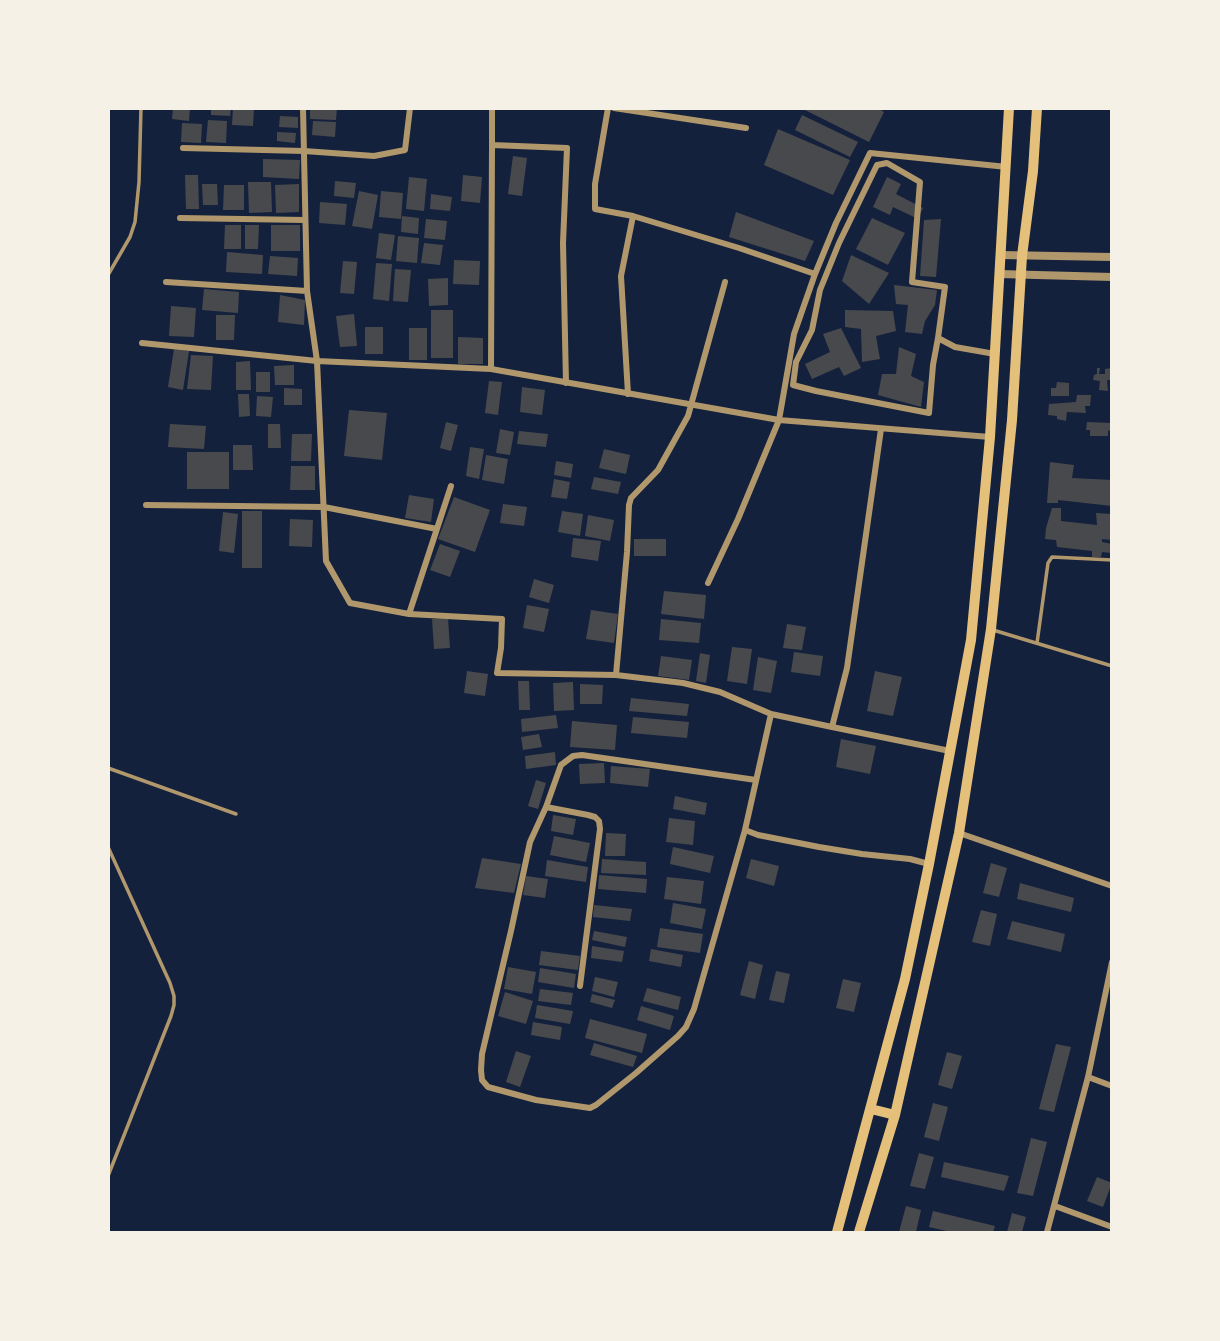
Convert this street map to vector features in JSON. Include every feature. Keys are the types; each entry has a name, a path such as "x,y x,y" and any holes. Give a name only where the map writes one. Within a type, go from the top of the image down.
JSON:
{"main road":[{"path":"837,1233 905,979 971,640 990,437 1009,108"},
{"path":"859,1233 894,1115 959,833 991,629 1012,420 1022,256 1033,171 1037,108"},
{"path":"870,1109 894,1115"}],"street":[{"path":"303,108 307,291 317,361 326,561 350,603 409,614 502,620 497,673 616,675 683,682 720,692 771,714 950,751"},
{"path":"183,148 374,156 405,150 410,108"},
{"path":"491,369 492,108"},
{"path":"608,108 595,184 595,208 633,216 815,274"},
{"path":"614,108 746,128"},
{"path":"492,145 567,148 563,243 566,383"},
{"path":"708,583 779,420 794,334 836,223 870,153 1007,167"},
{"path":"887,163 920,182 912,282 945,287 938,338 929,413 793,384 796,362 812,330 820,290 839,243 877,165 887,163"},
{"path":"628,394 621,276 633,216"},
{"path":"180,218 305,220"},
{"path":"1001,255 1111,257"},
{"path":"999,274 1111,277"},
{"path":"166,282 307,291"},
{"path":"616,675 629,505 631,498 658,470 688,416 725,282"},
{"path":"938,338 955,347 995,354"},
{"path":"142,343 317,361 491,369 779,420 990,437"},
{"path":"832,727 847,668 881,429"},
{"path":"409,614 451,486"},
{"path":"146,505 324,507 438,528"},
{"path":"756,780 582,755 573,756 561,765 530,842 482,1054 482,1080 488,1087 536,1100 590,1108 636,1073 686,1027 694,1009 745,830 771,714"},
{"path":"546,807 589,815 599,821 580,986"},
{"path":"745,830 819,847 929,864"},
{"path":"959,833 1111,886"},
{"path":"1047,1233 1088,1077 1111,962"},
{"path":"1088,1077 1111,1086"},
{"path":"1055,1206 1111,1227"}],"lane":[{"path":"108,275 130,237 135,222 141,108"},
{"path":"1037,643 1048,563 1052,557 1111,560"},
{"path":"991,629 1111,666"},
{"path":"108,768 236,814"},
{"path":"108,847 170,983 174,1005 108,1175"}],"building":[{"path":"173,108 190,108 189,121 172,119"},
{"path":"211,108 231,108 230,116 211,115"},
{"path":"233,108 254,108 253,126 232,125"},
{"path":"310,108 337,108 336,120 310,119"},
{"path":"801,108 878,108 884,112 869,142"},
{"path":"802,115 858,142 850,157 795,130"},
{"path":"280,116 298,117 298,128 279,127"},
{"path":"208,120 227,121 226,143 206,142"},
{"path":"313,121 336,122 335,137 312,135"},
{"path":"182,123 202,124 201,143 181,142"},
{"path":"778,129 850,160 833,195 764,165"},
{"path":"277,132 296,133 295,143 277,141"},
{"path":"513,156 527,158 522,196 508,194"},
{"path":"263,159 300,160 299,179 263,177"},
{"path":"185,175 198,175 199,209 186,209"},
{"path":"463,175 482,177 480,203 461,201"},
{"path":"409,177 427,179 424,211 406,209"},
{"path":"887,177 901,184 896,194 923,208 918,219 893,207 890,215 873,207"},
{"path":"335,181 356,183 354,198 334,196"},
{"path":"248,182 271,182 272,212 249,213"},
{"path":"202,184 217,184 218,205 203,205"},
{"path":"299,184 299,212 276,213 275,185"},
{"path":"224,185 244,185 244,210 223,210"},
{"path":"359,191 378,195 372,229 352,226"},
{"path":"381,191 403,193 401,219 379,217"},
{"path":"431,194 452,197 450,211 430,209"},
{"path":"320,202 347,204 345,225 319,223"},
{"path":"736,212 814,241 805,261 729,237"},
{"path":"402,216 419,218 418,234 401,232"},
{"path":"872,218 905,233 888,265 856,249"},
{"path":"426,219 447,221 445,240 424,238"},
{"path":"941,219 936,277 920,276 924,220"},
{"path":"225,225 241,225 241,249 224,249"},
{"path":"245,225 259,225 258,249 245,249"},
{"path":"271,225 300,225 300,251 271,251"},
{"path":"379,233 395,235 391,260 376,258"},
{"path":"398,236 419,238 417,263 396,261"},
{"path":"424,243 443,245 440,265 421,263"},
{"path":"227,252 263,255 262,274 226,272"},
{"path":"851,255 889,273 869,304 842,281"},
{"path":"270,256 298,258 297,276 268,274"},
{"path":"454,260 480,261 479,285 453,284"},
{"path":"343,261 357,262 354,294 340,293"},
{"path":"376,263 392,264 389,301 373,299"},
{"path":"395,269 411,270 408,302 393,301"},
{"path":"448,278 448,305 429,306 428,279"},
{"path":"894,285 937,290 935,305 925,321 922,334 905,332 908,305 896,304"},
{"path":"204,289 239,292 238,313 202,310"},
{"path":"280,295 305,300 304,325 278,322"},
{"path":"171,306 196,308 194,337 169,336"},
{"path":"431,310 453,310 453,358 431,358"},
{"path":"845,310 893,311 896,331 876,336 880,359 862,362 861,329 845,327"},
{"path":"354,314 357,346 340,347 336,316"},
{"path":"216,315 235,315 234,340 216,340"},
{"path":"365,327 383,327 383,354 365,354"},
{"path":"409,328 427,328 427,360 409,360"},
{"path":"841,328 861,368 844,376 839,367 812,379 805,364 830,352 823,334"},
{"path":"458,337 483,338 483,364 458,364"},
{"path":"899,347 916,354 911,376 924,382 921,407 878,395 882,374 896,374"},
{"path":"174,349 189,351 183,390 168,387"},
{"path":"191,355 213,356 211,390 187,389"},
{"path":"250,361 251,390 236,390 236,362"},
{"path":"294,365 294,385 275,385 274,366"},
{"path":"1097,368 1100,368 1099,374 1105,374 1105,369 1112,368 1112,380 1107,380 1108,391 1099,390 1100,381 1093,380"},
{"path":"256,372 270,372 270,392 256,392"},
{"path":"489,381 502,382 498,415 485,413"},
{"path":"1057,382 1069,383 1069,396 1051,396 1051,388 1056,388"},
{"path":"522,387 545,390 542,415 520,412"},
{"path":"284,388 302,389 302,405 284,405"},
{"path":"238,394 249,394 250,416 239,417"},
{"path":"1077,395 1091,395 1090,406 1085,406 1086,413 1067,412 1066,421 1048,415 1049,404 1076,402"},
{"path":"257,396 273,397 271,417 256,416"},
{"path":"349,410 387,413 382,460 344,456"},
{"path":"446,422 458,425 451,451 440,448"},
{"path":"1087,422 1112,423 1112,430 1108,431 1108,436 1090,436 1090,430 1086,430"},
{"path":"170,424 206,426 204,449 168,447"},
{"path":"268,424 280,424 281,448 268,448"},
{"path":"500,429 514,432 510,455 496,453"},
{"path":"519,431 548,434 546,447 517,444"},
{"path":"292,434 312,434 311,461 291,461"},
{"path":"233,445 252,445 253,470 233,470"},
{"path":"470,447 484,449 479,479 466,476"},
{"path":"604,449 630,455 626,474 599,468"},
{"path":"187,452 229,452 229,489 187,489"},
{"path":"486,455 508,459 504,484 482,480"},
{"path":"556,461 573,464 571,478 554,475"},
{"path":"1050,462 1074,465 1072,478 1112,480 1112,506 1058,500 1058,503 1047,503"},
{"path":"291,466 315,466 315,490 290,490"},
{"path":"594,477 621,482 618,494 591,489"},
{"path":"554,479 570,482 567,499 551,497"},
{"path":"409,495 434,499 431,522 405,518"},
{"path":"454,497 490,510 475,552 438,539"},
{"path":"503,504 527,507 524,526 500,523"},
{"path":"1052,508 1061,508 1061,521 1097,525 1096,513 1112,514 1112,540 1102,539 1102,542 1112,544 1111,553 1102,552 1101,557 1092,557 1092,551 1057,547 1056,540 1045,539"},
{"path":"242,511 262,511 262,568 242,568"},
{"path":"562,511 583,514 580,536 558,532"},
{"path":"223,512 238,514 234,553 219,551"},
{"path":"588,515 614,520 610,541 585,536"},
{"path":"290,519 313,520 312,547 289,546"},
{"path":"573,538 601,541 598,561 571,557"},
{"path":"634,539 666,539 666,556 634,556"},
{"path":"440,544 460,551 450,577 430,570"},
{"path":"534,579 554,585 549,603 529,597"},
{"path":"664,591 706,595 704,619 661,614"},
{"path":"527,605 549,609 544,632 523,628"},
{"path":"591,610 618,614 614,643 586,639"},
{"path":"448,618 450,648 434,649 432,619"},
{"path":"661,619 701,623 699,643 659,640"},
{"path":"787,624 806,627 802,650 783,648"},
{"path":"732,647 752,649 747,684 727,681"},
{"path":"794,652 823,656 820,676 791,672"},
{"path":"700,653 710,655 706,683 696,681"},
{"path":"661,656 692,660 689,680 658,676"},
{"path":"758,657 777,661 771,693 753,690"},
{"path":"467,671 488,674 485,696 464,693"},
{"path":"875,671 902,677 893,716 867,711"},
{"path":"518,681 529,681 530,710 519,710"},
{"path":"573,682 574,710 554,711 553,683"},
{"path":"580,684 603,685 602,704 580,704"},
{"path":"631,698 689,704 687,716 629,711"},
{"path":"556,715 558,728 522,732 521,719"},
{"path":"633,717 689,722 687,738 631,733"},
{"path":"572,721 617,725 615,750 570,747"},
{"path":"539,734 542,747 523,750 521,737"},
{"path":"841,739 876,746 870,774 836,767"},
{"path":"555,752 556,765 526,769 525,756"},
{"path":"604,763 605,783 580,784 579,764"},
{"path":"611,766 650,769 648,787 610,783"},
{"path":"536,780 546,783 538,809 528,806"},
{"path":"675,796 707,803 705,815 673,809"},
{"path":"553,815 576,819 573,835 551,831"},
{"path":"669,818 695,821 693,845 666,842"},
{"path":"606,833 626,834 625,856 605,856"},
{"path":"554,836 590,843 586,862 550,855"},
{"path":"673,847 714,856 710,873 670,864"},
{"path":"482,858 521,864 514,893 475,888"},
{"path":"602,859 646,862 646,875 601,873"},
{"path":"751,859 779,866 774,886 746,878"},
{"path":"547,860 588,867 586,882 545,876"},
{"path":"991,863 1007,868 999,897 983,893"},
{"path":"599,875 647,879 646,893 598,889"},
{"path":"526,876 548,879 545,898 523,895"},
{"path":"667,877 704,881 701,904 664,899"},
{"path":"1020,883 1074,898 1071,912 1017,899"},
{"path":"673,903 706,909 702,929 670,923"},
{"path":"594,905 632,909 630,921 593,917"},
{"path":"981,910 997,914 990,946 972,942"},
{"path":"1012,921 1065,934 1061,952 1007,939"},
{"path":"660,928 703,934 700,953 657,947"},
{"path":"594,931 627,937 625,947 592,940"},
{"path":"592,946 624,951 622,962 591,958"},
{"path":"651,949 683,955 681,967 649,961"},
{"path":"541,951 580,956 578,970 539,965"},
{"path":"749,961 763,965 755,999 740,995"},
{"path":"508,967 536,972 532,994 504,989"},
{"path":"540,968 576,974 574,988 538,982"},
{"path":"776,971 790,974 784,1003 769,1000"},
{"path":"595,977 618,982 614,997 592,991"},
{"path":"843,979 861,983 854,1012 836,1008"},
{"path":"647,988 681,997 678,1010 643,1001"},
{"path":"540,989 573,993 571,1005 538,1001"},
{"path":"505,992 533,1001 526,1024 498,1016"},
{"path":"592,994 615,1000 612,1008 590,1002"},
{"path":"537,1005 573,1011 570,1024 535,1018"},
{"path":"641,1006 674,1016 670,1030 637,1020"},
{"path":"590,1019 647,1034 642,1053 585,1038"},
{"path":"533,1022 562,1027 560,1040 531,1035"},
{"path":"594,1043 637,1056 633,1067 590,1055"},
{"path":"1056,1044 1071,1047 1054,1112 1039,1109"},
{"path":"516,1051 531,1056 520,1087 506,1082"},
{"path":"947,1052 962,1056 952,1089 938,1085"},
{"path":"933,1103 948,1107 939,1141 924,1137"},
{"path":"1031,1138 1047,1142 1033,1196 1017,1193"},
{"path":"919,1153 934,1157 925,1189 910,1186"},
{"path":"944,1162 1009,1176 1004,1191 941,1177"},
{"path":"1097,1177 1112,1183 1103,1207 1087,1201"},
{"path":"906,1206 921,1210 916,1232 899,1232"},
{"path":"933,1211 995,1226 993,1232 951,1232 929,1227"},
{"path":"1012,1213 1026,1217 1022,1232 1007,1232"}]}
